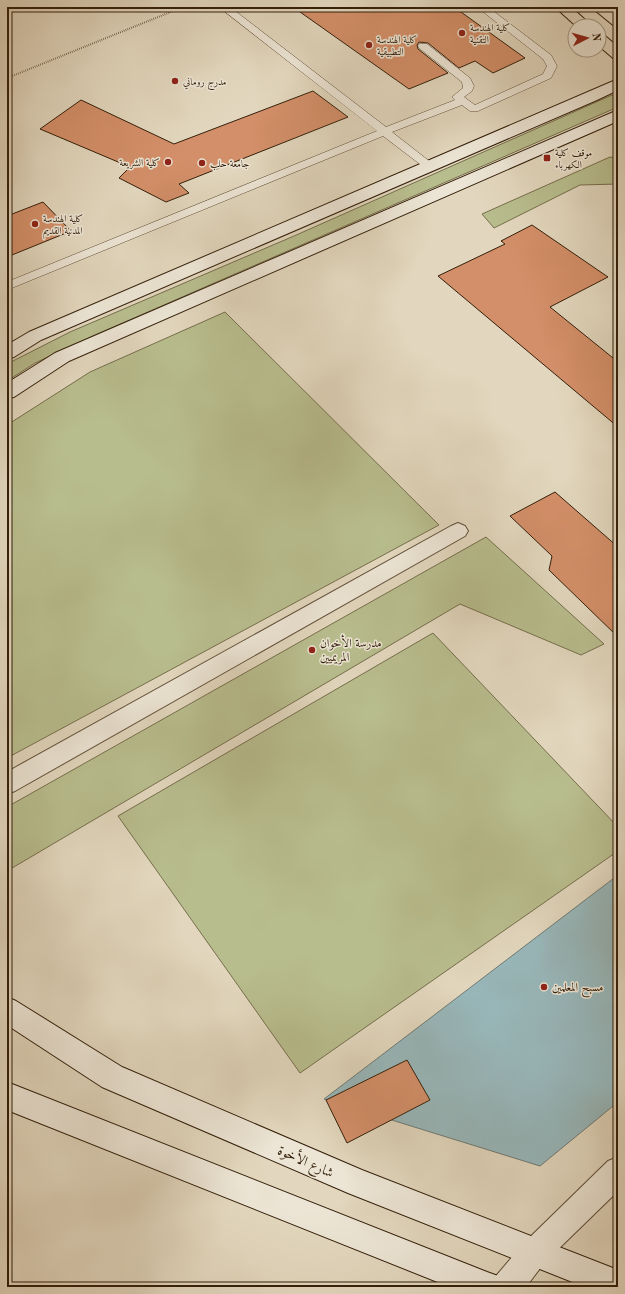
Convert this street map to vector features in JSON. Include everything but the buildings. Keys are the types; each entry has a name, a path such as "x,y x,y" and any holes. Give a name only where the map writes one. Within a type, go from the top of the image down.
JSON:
{"main road":[{"path":"562,7 575,18"},
{"path":"598,7 618,22"},
{"path":"607,45 618,55"},
{"path":"7,353 35,336 592,97 618,84"},
{"path":"7,392 62,357 618,115"},
{"path":"7,784 458,531"},
{"name":"شارع الأخوة","path":"7,1010 112,1076 358,1183 618,1285"},
{"path":"7,1096 488,1287"},
{"path":"507,1287 534,1253 618,1171"}],"lane":[{"path":"224,7 429,166"},
{"path":"423,46 466,80 469,86 468,89 457,97 474,109 547,76 552,66 547,57 482,7"},
{"path":"7,286 385,131 463,101"}],"path":[{"path":"7,78 182,7"}],"green space":[{"path":"612,95 618,99 618,107 95,335 35,363 7,381 7,364 70,332 294,236"},
{"path":"610,157 618,158 618,184 580,185 494,228 482,214"},
{"path":"225,312 439,525 7,758 7,425 90,372"},
{"path":"486,537 604,644 581,655 460,604 7,871 7,807"},
{"path":"433,633 618,827 618,851 300,1073 118,816"}],"water":[{"name":"مسبح المعلمين","path":"618,875 618,1102 540,1166 324,1099"}],"place":[{"name":"كلية الهندسة التقنية","path":"462,33"},
{"name":"كلية الهندسة التطبيقية","path":"369,45"},
{"name":"مدرج روماني","path":"175,81"},
{"name":"موقف كلية الكهرباء","path":"547,158"},
{"name":"كلية الشريعة","path":"168,162"},
{"name":"جامعة حلب","path":"202,163"},
{"name":"كلية الهندسة المدنية القديم","path":"35,224"},
{"name":"مدرسة الأخوان المريميين","path":"312,650"},
{"name":"مسبح المعلمين","path":"544,987"}]}
